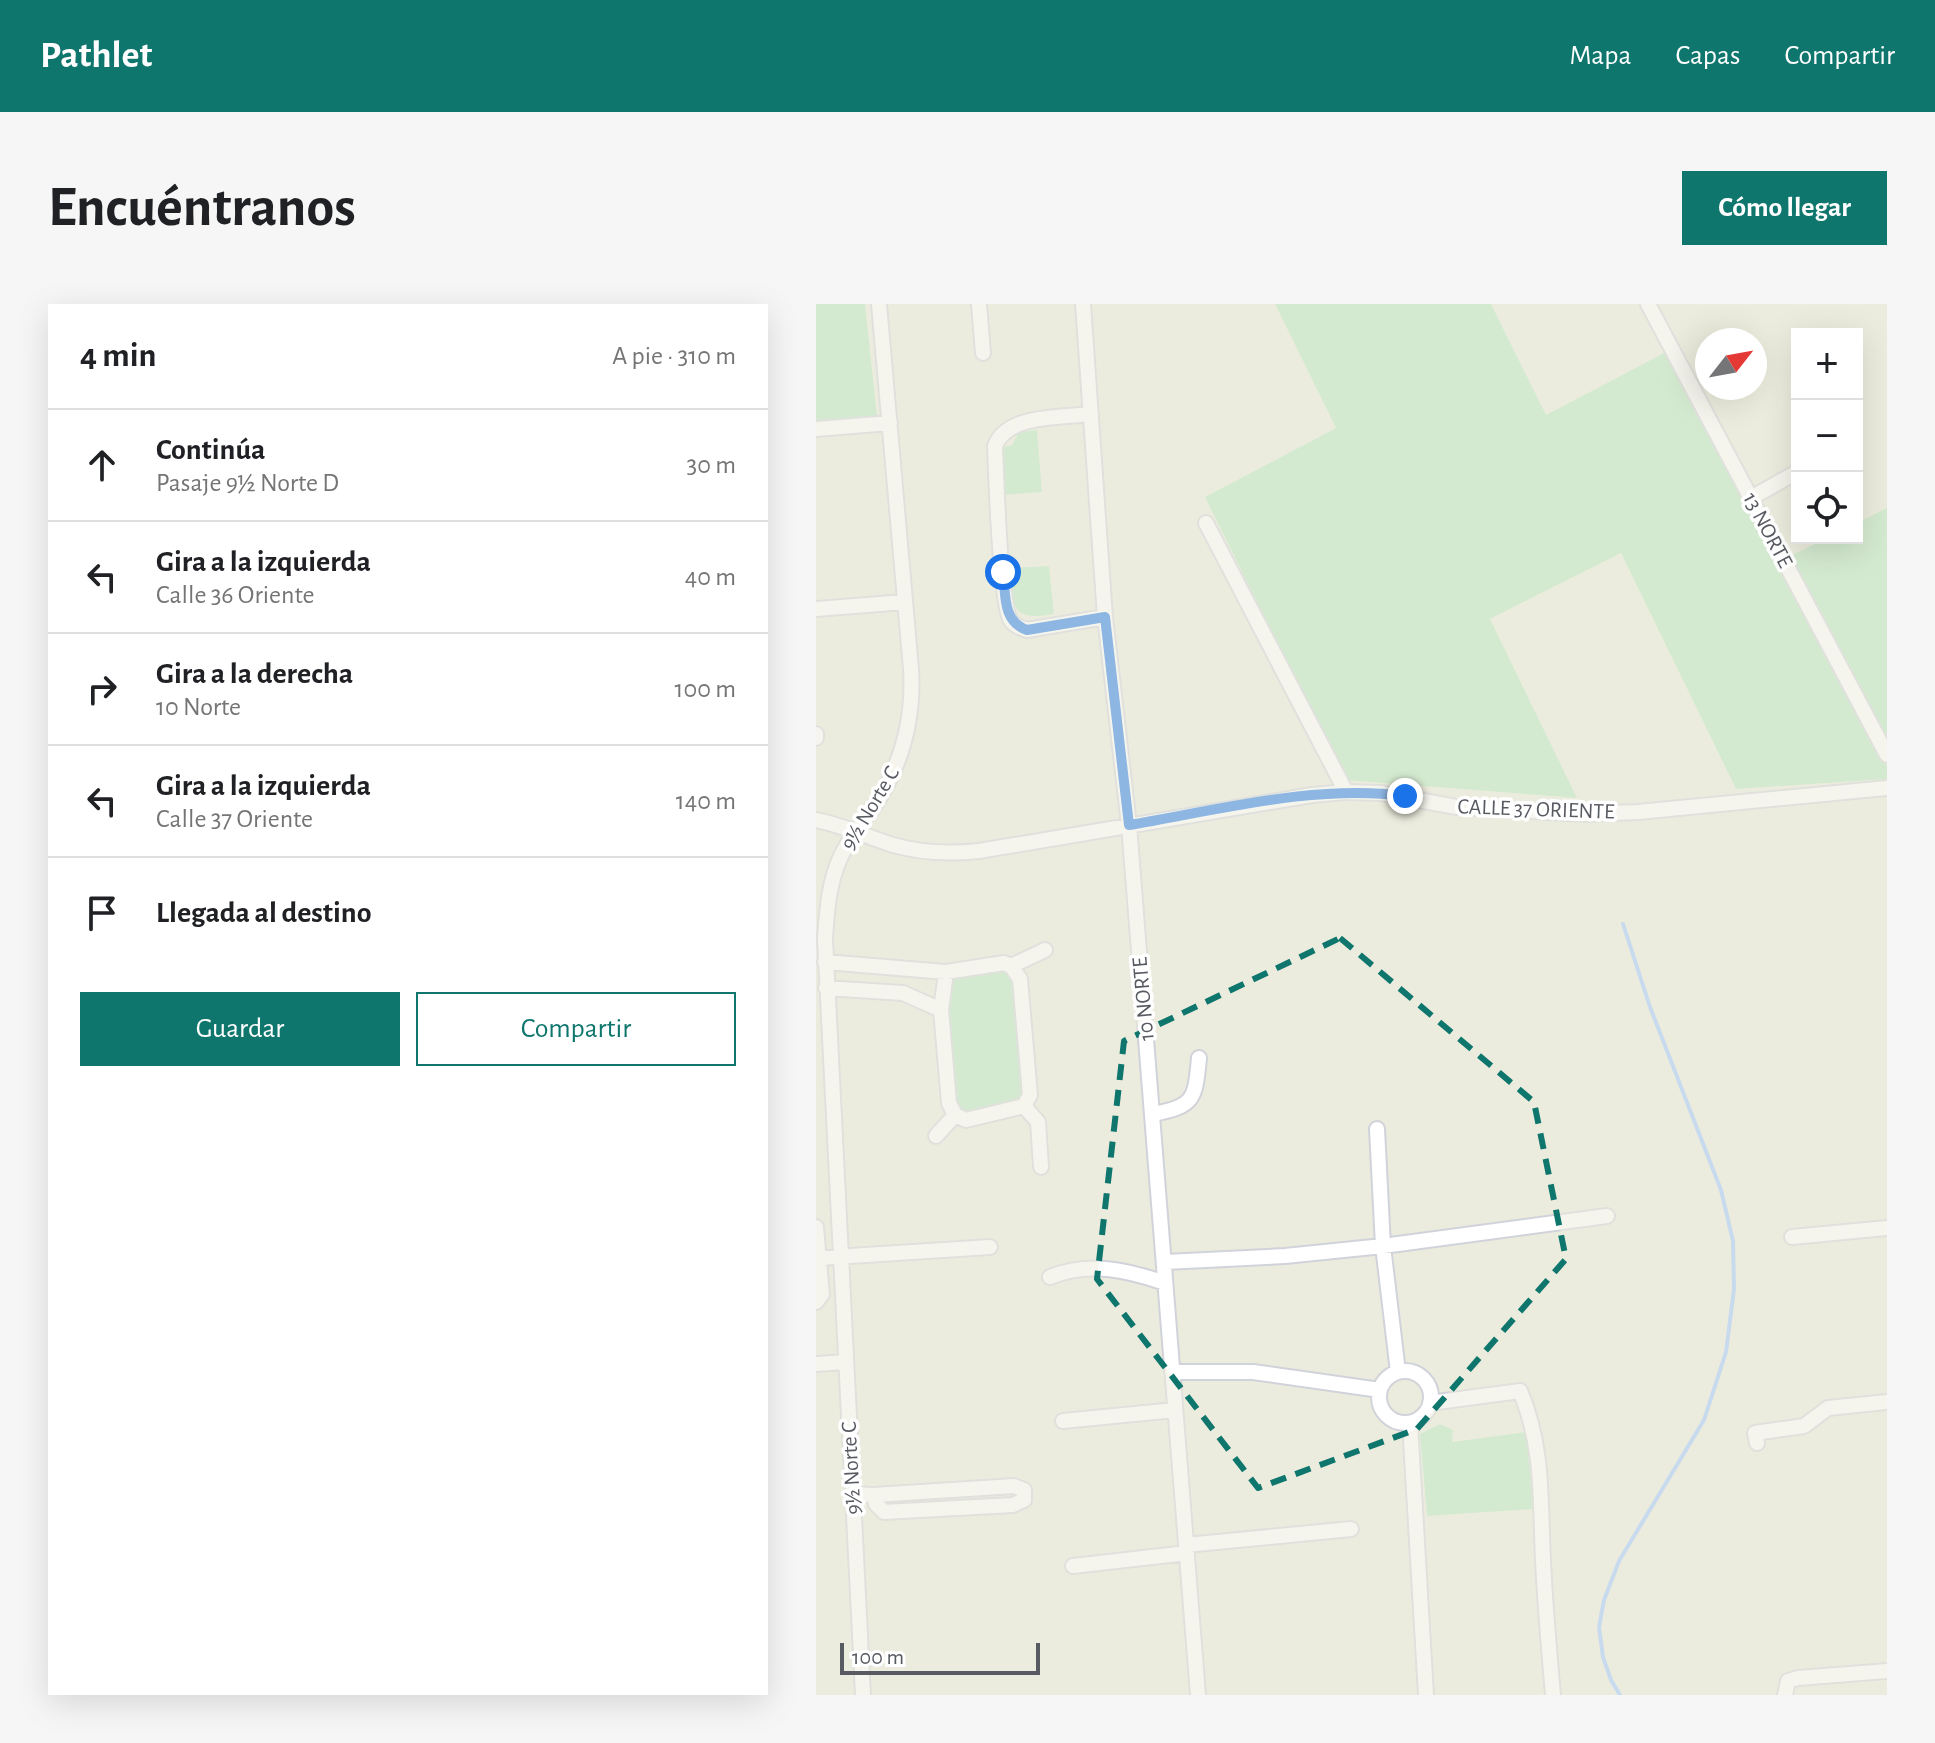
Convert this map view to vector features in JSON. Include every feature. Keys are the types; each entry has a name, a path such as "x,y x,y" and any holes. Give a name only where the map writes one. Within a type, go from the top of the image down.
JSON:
{"street":[{"name":"9½ Norte C","path":"863,1695 825,962 820,939 841,854 893,775 909,724 912,687 879,304"},
{"path":"979,304 983,353"},
{"name":"10 NORTE","path":"1083,304 1105,617 1129,825 1198,1695"},
{"name":"13 NORTE","path":"1648,304 1887,755"},
{"path":"1091,414 1015,425 999,436 995,446 1003,572 1008,614 1012,622 1027,630 1105,617"},
{"path":"816,429 890,423"},
{"path":"1751,498 1791,475"},
{"path":"1206,523 1346,792"},
{"path":"816,609 905,602"},
{"name":"CALLE 37 ORIENTE","path":"816,820 857,830 893,845 946,853 979,851 1346,792 1405,796 1456,807 1586,814 1638,812 1887,788"},
{"path":"1011,966 1045,950"},
{"path":"825,962 946,972 1004,963 1011,966 1020,979 1030,1095 1024,1106 966,1120 955,1115 949,1103 941,1010 946,972"},
{"path":"826,988 903,993 941,1010"},
{"path":"1153,1114 1183,1107 1196,1094 1199,1058"},
{"path":"1024,1106 1038,1122 1041,1167"},
{"path":"936,1136 955,1115"},
{"path":"1377,1129 1383,1246 1398,1372"},
{"path":"1165,1262 1285,1256 1383,1246 1607,1216"},
{"path":"816,1227 822,1294 816,1302"},
{"path":"1792,1237 1887,1228"},
{"path":"819,1258 990,1247"},
{"path":"1050,1277 1079,1268 1118,1269 1165,1283"},
{"path":"816,1364 846,1362"},
{"path":"1407,1371 1423,1379 1429,1386 1430,1403 1423,1416 1410,1423 1399,1422 1383,1410 1379,1400 1380,1390 1389,1377 1398,1372 1407,1371"},
{"path":"1172,1372 1253,1372 1380,1390"},
{"path":"1430,1403 1520,1391 1532,1418 1543,1498 1543,1557 1553,1695"},
{"path":"1757,1443 1755,1433 1804,1426 1828,1408 1887,1402"},
{"path":"1063,1421 1175,1410"},
{"path":"1410,1423 1426,1695"},
{"path":"852,1494 1014,1486 1024,1490 1024,1500 986,1506 884,1512 876,1504 874,1495"},
{"path":"984,1488 986,1506"},
{"path":"950,1490 951,1508"},
{"path":"913,1492 915,1510"},
{"path":"1073,1566 1351,1529"},
{"path":"1785,1695 1788,1681 1798,1678 1887,1671"}],"highlighted area":[{"path":"1340,938 1534,1102 1566,1259 1417,1429 1258,1488 1097,1279 1124,1041"}],"green space":[{"path":"816,304 865,304 877,416 816,422"},
{"path":"1275,304 1491,304 1546,415 1666,352 1887,766 1887,779 1736,789 1621,553 1490,619 1577,798 1345,780 1205,497 1336,428"},
{"path":"1037,430 1042,492 1001,495 1000,448 1012,445 1019,432"},
{"path":"1887,508 1887,750 1782,560 1815,544 1863,544 1863,520"},
{"path":"1049,566 1054,614 1029,616 1021,613 1013,601 1010,568"},
{"path":"1011,966 1029,1098 966,1120 952,1110 946,972"},
{"path":"1440,1424 1453,1430 1452,1442 1526,1432 1534,1509 1427,1516 1420,1434"}],"waterway":[{"path":"1620,1695 1603,1657 1599,1627 1604,1600 1619,1561 1704,1420 1726,1352 1734,1289 1733,1241 1721,1190 1650,1007 1623,924"}],"route":[{"path":"1003,572 1008,614 1017,626 1027,630 1105,617 1129,825 1312,795 1346,792 1405,796"}]}
